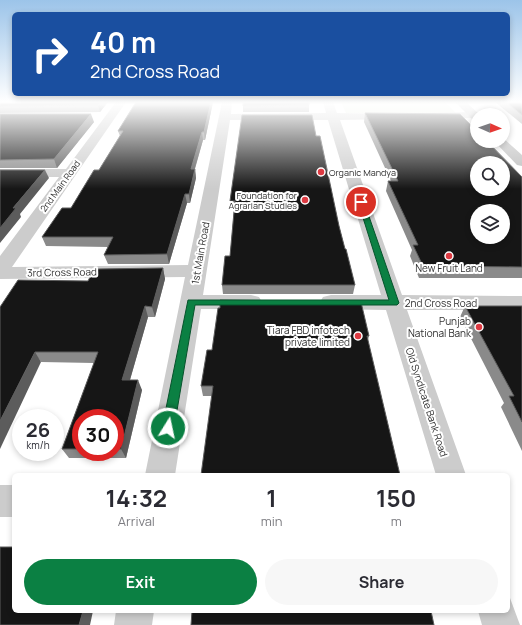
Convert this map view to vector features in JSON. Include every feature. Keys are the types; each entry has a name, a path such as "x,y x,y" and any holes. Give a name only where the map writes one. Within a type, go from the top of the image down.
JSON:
{"main road":[{"path":"507,148 522,162"}],"street":[{"name":"2nd Main Road","path":"0,270 100,131"},
{"name":"1st Main Road","path":"160,473 222,131"},
{"name":"Old Syndicate Bank Road","path":"337,131 451,473"},
{"path":"0,174 70,173"},
{"name":"3rd Cross Road","path":"0,273 197,271"},
{"path":"191,302 268,302"},
{"name":"2nd Cross Road","path":"314,302 522,303"},
{"path":"0,501 12,501"},
{"path":"133,625 135,613"},
{"path":"498,613 501,625"}],"building":[{"path":"0,131 77,131 54,159 0,160"},
{"path":"123,131 204,131 202,132 191,169 195,169 189,194 185,194 167,254 104,255 113,237 42,237 62,208 71,208 94,170 99,170"},
{"path":"240,131 315,131 316,136 320,136 339,226 355,285 222,285 225,256 230,256 235,201 230,201"},
{"path":"374,131 470,131 470,148 494,148 502,156 470,156 470,196 510,196 510,165 522,177 522,267 423,266 413,245 418,245 388,181 398,181"},
{"path":"0,170 45,170 13,208 16,208 0,228"},
{"path":"163,268 152,307 145,306 122,380 138,380 124,437 124,409 77,409 98,352 35,352 0,421 0,307 18,280 88,281 92,273 95,273 97,269"},
{"path":"220,300 361,302 369,336 367,336 400,473 201,473 213,386 201,386 207,350 212,350 218,308 220,308"},
{"path":"465,306 522,306 522,422 509,396 514,396"},
{"path":"72,422 72,449 64,449 64,444"},
{"path":"0,547 12,547 12,613 82,613 79,625 0,625"},
{"path":"192,613 431,613 434,625 191,625"}],"place":[{"name":"Organic Mandya","path":"321,172"},
{"name":"Foundation for Agrarian Studies","path":"305,200"},
{"name":"New Fruit Land","path":"449,256"},
{"name":"Punjab National Bank","path":"479,327"},
{"name":"Tiara FBD infotech private limited","path":"358,336"}],"route":[{"path":"168,428 191,302 394,303 361,202"}]}
